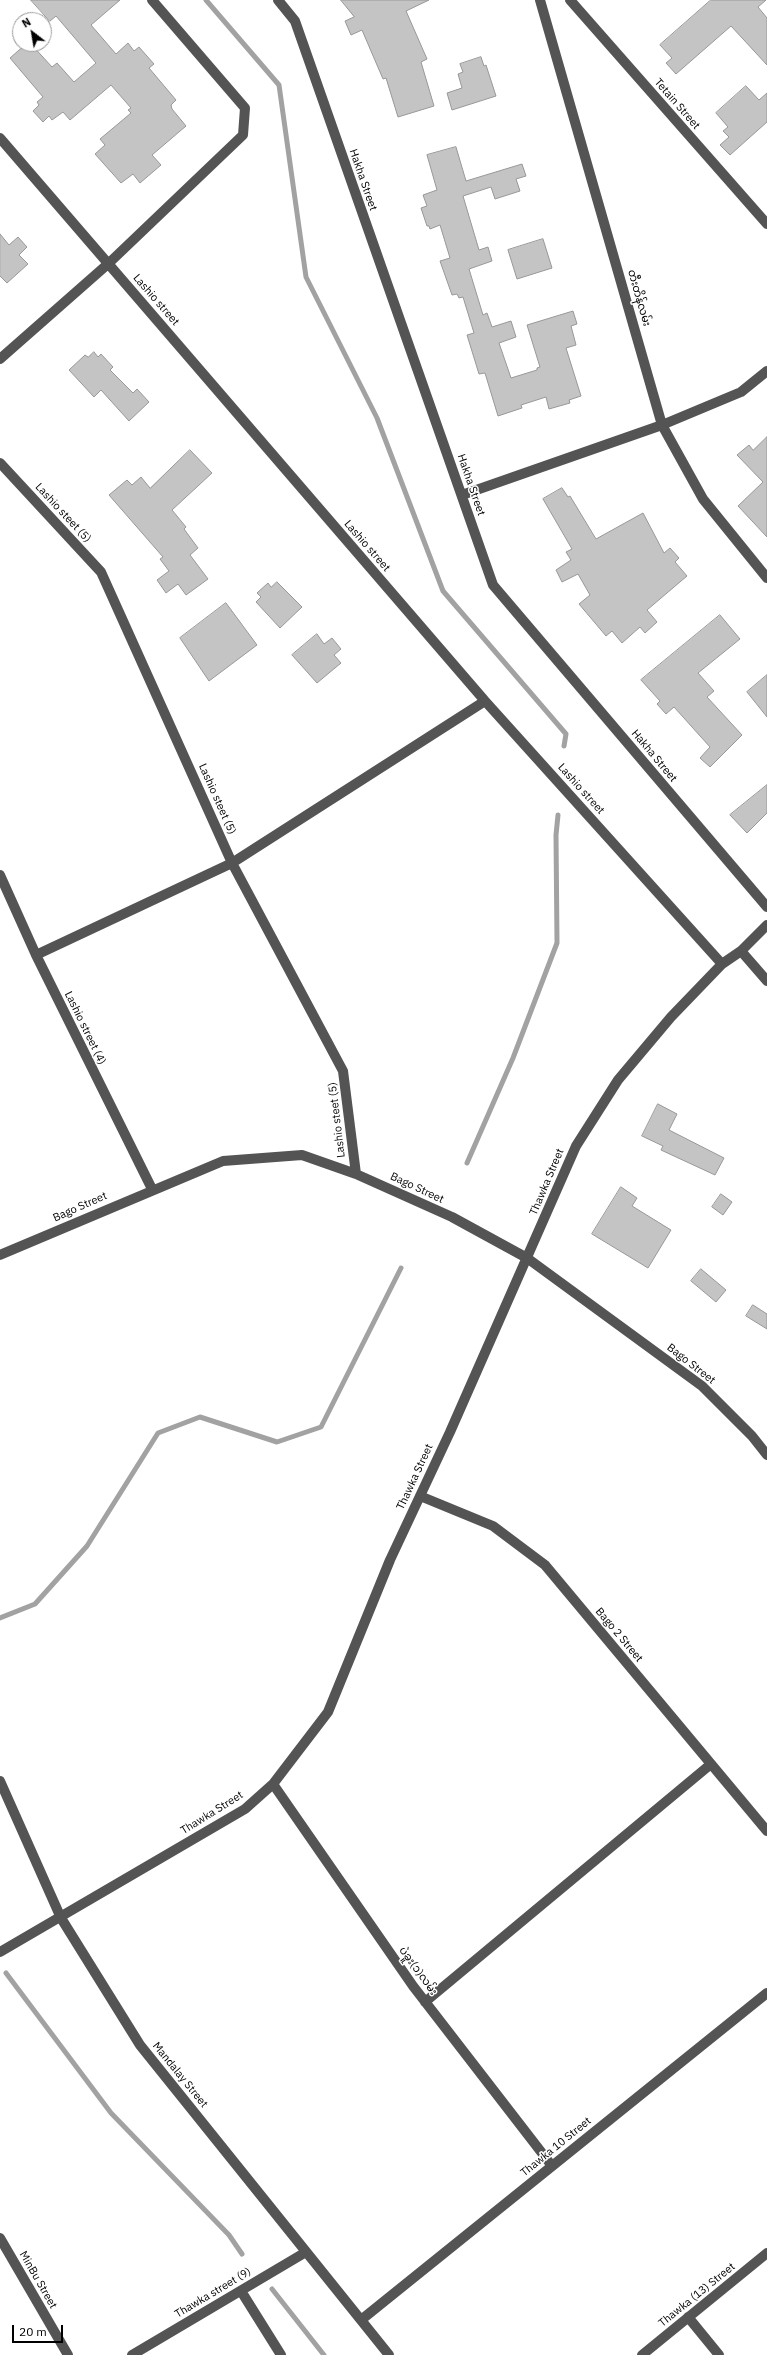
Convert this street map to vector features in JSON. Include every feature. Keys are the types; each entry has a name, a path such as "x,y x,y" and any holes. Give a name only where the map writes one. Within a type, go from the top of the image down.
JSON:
{"street":[{"path":"0,359 109,263 243,135 245,108 152,0"},
{"name":"Hakha Street","path":"278,0 295,21 493,585 767,907"},
{"name":"တီးတိန်လမ်း","path":"540,0 662,425 703,499 767,578"},
{"name":"Tetain Street","path":"570,0 767,224"},
{"name":"Lashio street","path":"0,138 486,702 722,964"},
{"path":"462,495 662,425 741,392 767,371"},
{"name":"Lashio steet (5)","path":"0,463 101,572 232,863 344,1071 356,1174"},
{"path":"36,955 232,863 486,702"},
{"name":"Lashio street (4)","path":"0,875 36,955 152,1189"},
{"name":"Thawka Street","path":"0,1952 61,1918 245,1809 273,1784 299,1753 328,1712 390,1560 527,1258 576,1146 618,1080 670,1017 722,964 741,950 767,925"},
{"path":"741,950 767,981"},
{"name":"Bago Street","path":"0,1255 152,1189 222,1161 302,1155 356,1174 452,1217 527,1258 702,1386 752,1436 767,1455"},
{"name":"Bago 2 Street","path":"420,1496 493,1526 545,1565 767,1831"},
{"path":"425,2002 711,1764"},
{"name":"Mandalay Street","path":"0,1781 61,1918 140,2045 388,2355"},
{"name":"ပဲခူး(၁)လမ်း","path":"273,1784 425,2002 552,2166"},
{"name":"Thawka 10 Street","path":"361,2320 767,1993"},
{"name":"MinBu Street","path":"0,2238 68,2355"},
{"name":"Thawka street (9)","path":"132,2355 306,2252"},
{"name":"Thawka (13) Street","path":"642,2355 767,2253"},
{"path":"241,2290 281,2355"},
{"path":"688,2317 719,2355"}],"building":[{"path":"31,0 120,0 91,25 116,54 128,43 134,51 139,47 154,64 149,68 176,100 171,105 172,109 186,126 152,155 161,165 140,183 133,174 121,183 95,154 105,145 100,139 131,113 128,110 131,108 111,85 70,120 63,112 52,120 49,116 43,122 33,111 39,105 37,102 43,97 10,58 17,52 38,52 52,67 57,63 74,82 96,63 56,16 52,19 52,12 42,12"},
{"path":"341,0 429,0 406,11 427,59 421,62 434,106 398,117 386,78 383,79 362,30 351,35 345,21 354,17"},
{"path":"711,0 766,0 758,7 767,18 767,65 731,26 676,74 666,63 672,58 660,45"},
{"path":"481,57 484,66 486,65 496,96 452,110 447,93 462,88 458,74 463,72 460,64"},
{"path":"746,86 759,100 767,93 767,122 730,155 720,145 729,137 723,131 728,127 716,113"},
{"path":"456,147 466,181 522,164 526,176 516,179 520,191 495,199 491,187 463,196 479,250 488,247 492,261 469,269 483,315 487,313 492,327 511,321 516,337 499,343 511,378 537,370 537,368 540,367 527,325 573,311 577,324 571,326 576,345 566,348 581,396 569,400 570,403 549,409 546,397 521,405 522,408 498,416 485,373 479,374 467,335 474,333 463,297 459,298 457,294 452,295 440,261 450,258 440,225 430,229 429,226 427,226 421,208 427,206 423,195 437,190 427,155"},
{"path":"0,234 9,245 18,237 27,247 19,255 28,264 7,283 0,276"},
{"path":"543,239 552,268 517,279 508,250"},
{"path":"94,352 98,357 101,354 113,367 110,370 133,393 137,389 149,402 129,421 101,390 94,397 69,370 85,355 88,357"},
{"path":"767,437 767,537 738,506 763,482 737,455 749,445 753,450"},
{"path":"190,450 212,473 172,510 186,527 184,529 198,548 190,555 208,579 186,595 178,584 166,593 157,580 169,571 160,559 163,557 109,495 127,480 132,485 141,477 150,488"},
{"path":"562,488 568,497 570,496 596,539 643,513 664,553 670,548 679,558 675,562 687,576 647,610 657,622 645,633 640,627 622,643 612,631 606,636 579,604 590,595 578,574 562,582 556,570 571,560 566,552 572,549 543,499"},
{"path":"277,582 302,607 280,628 256,602 261,597 257,593 268,583 271,587"},
{"path":"226,603 257,645 209,681 180,638"},
{"path":"720,615 740,639 698,673 714,691 707,697 742,735 710,767 700,758 710,747 674,707 666,714 657,704 660,701 641,680"},
{"path":"317,634 324,644 332,638 341,649 334,655 341,663 317,683 292,655"},
{"path":"767,675 767,717 747,692"},
{"path":"767,785 767,813 747,833 730,815"},
{"path":"658,1104 677,1114 669,1130 724,1158 715,1175 661,1150 663,1146 642,1136"},
{"path":"621,1187 637,1198 632,1206 671,1230 648,1268 592,1234"},
{"path":"721,1194 732,1202 723,1215 712,1207"},
{"path":"701,1269 726,1290 716,1302 691,1281"},
{"path":"753,1305 767,1314 767,1329 746,1316"}],"waterway":[{"path":"206,0 279,85 306,277 377,418 443,591 566,734 564,746"},
{"path":"467,1163 513,1058 557,943 556,835 558,815"},
{"path":"0,1618 35,1604 87,1546 158,1433 200,1417 277,1442 321,1427 401,1268"},
{"path":"6,1973 111,2113 229,2235 242,2254"},
{"path":"272,2289 324,2355"}]}
